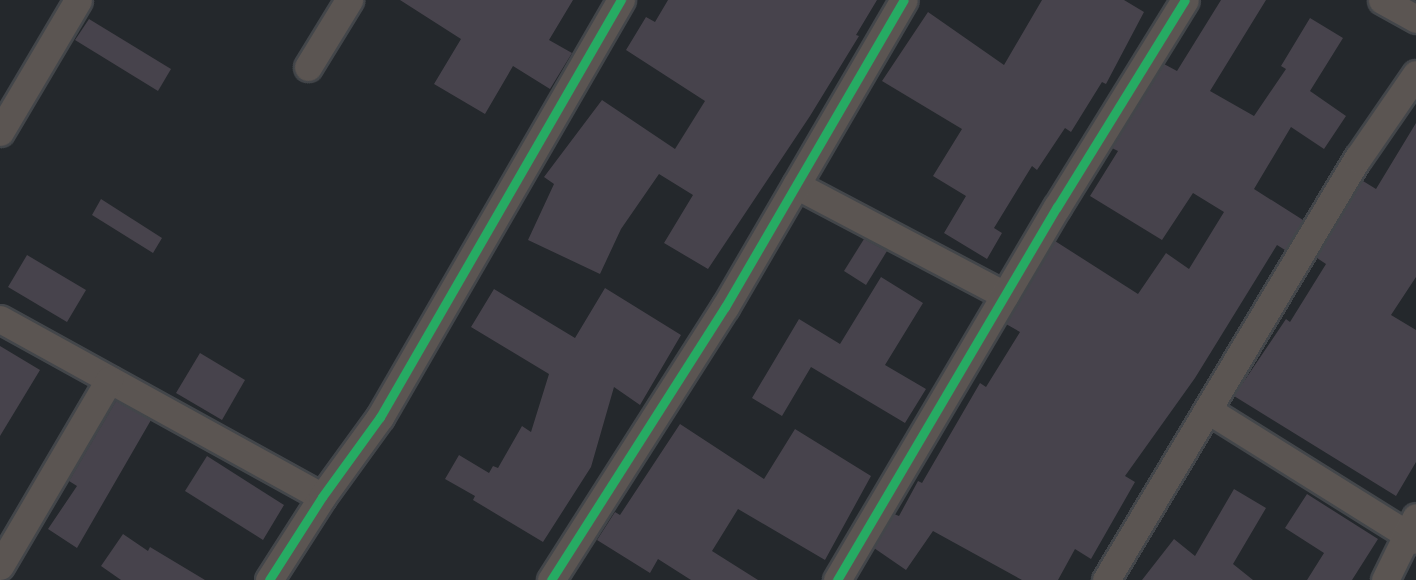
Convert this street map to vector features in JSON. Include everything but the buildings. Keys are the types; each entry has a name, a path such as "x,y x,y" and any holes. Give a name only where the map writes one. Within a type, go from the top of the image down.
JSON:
{"street":[{"path":"0,132 78,0"},
{"path":"308,67 349,0"},
{"path":"269,580 322,497 380,417 621,0"},
{"path":"551,580 725,307 904,0"},
{"path":"837,580 1005,295 1185,0"},
{"path":"1382,0 1416,19"},
{"path":"1106,580 1358,158 1416,74"},
{"path":"796,184 1005,295"},
{"path":"0,320 322,497"},
{"path":"0,566 109,380"},
{"path":"1208,410 1412,530 1384,580"}],"cycle path":[{"path":"269,580 322,497 380,417 621,0"},
{"path":"551,580 725,307 904,0"},
{"path":"837,580 1057,207 1185,0"}]}
